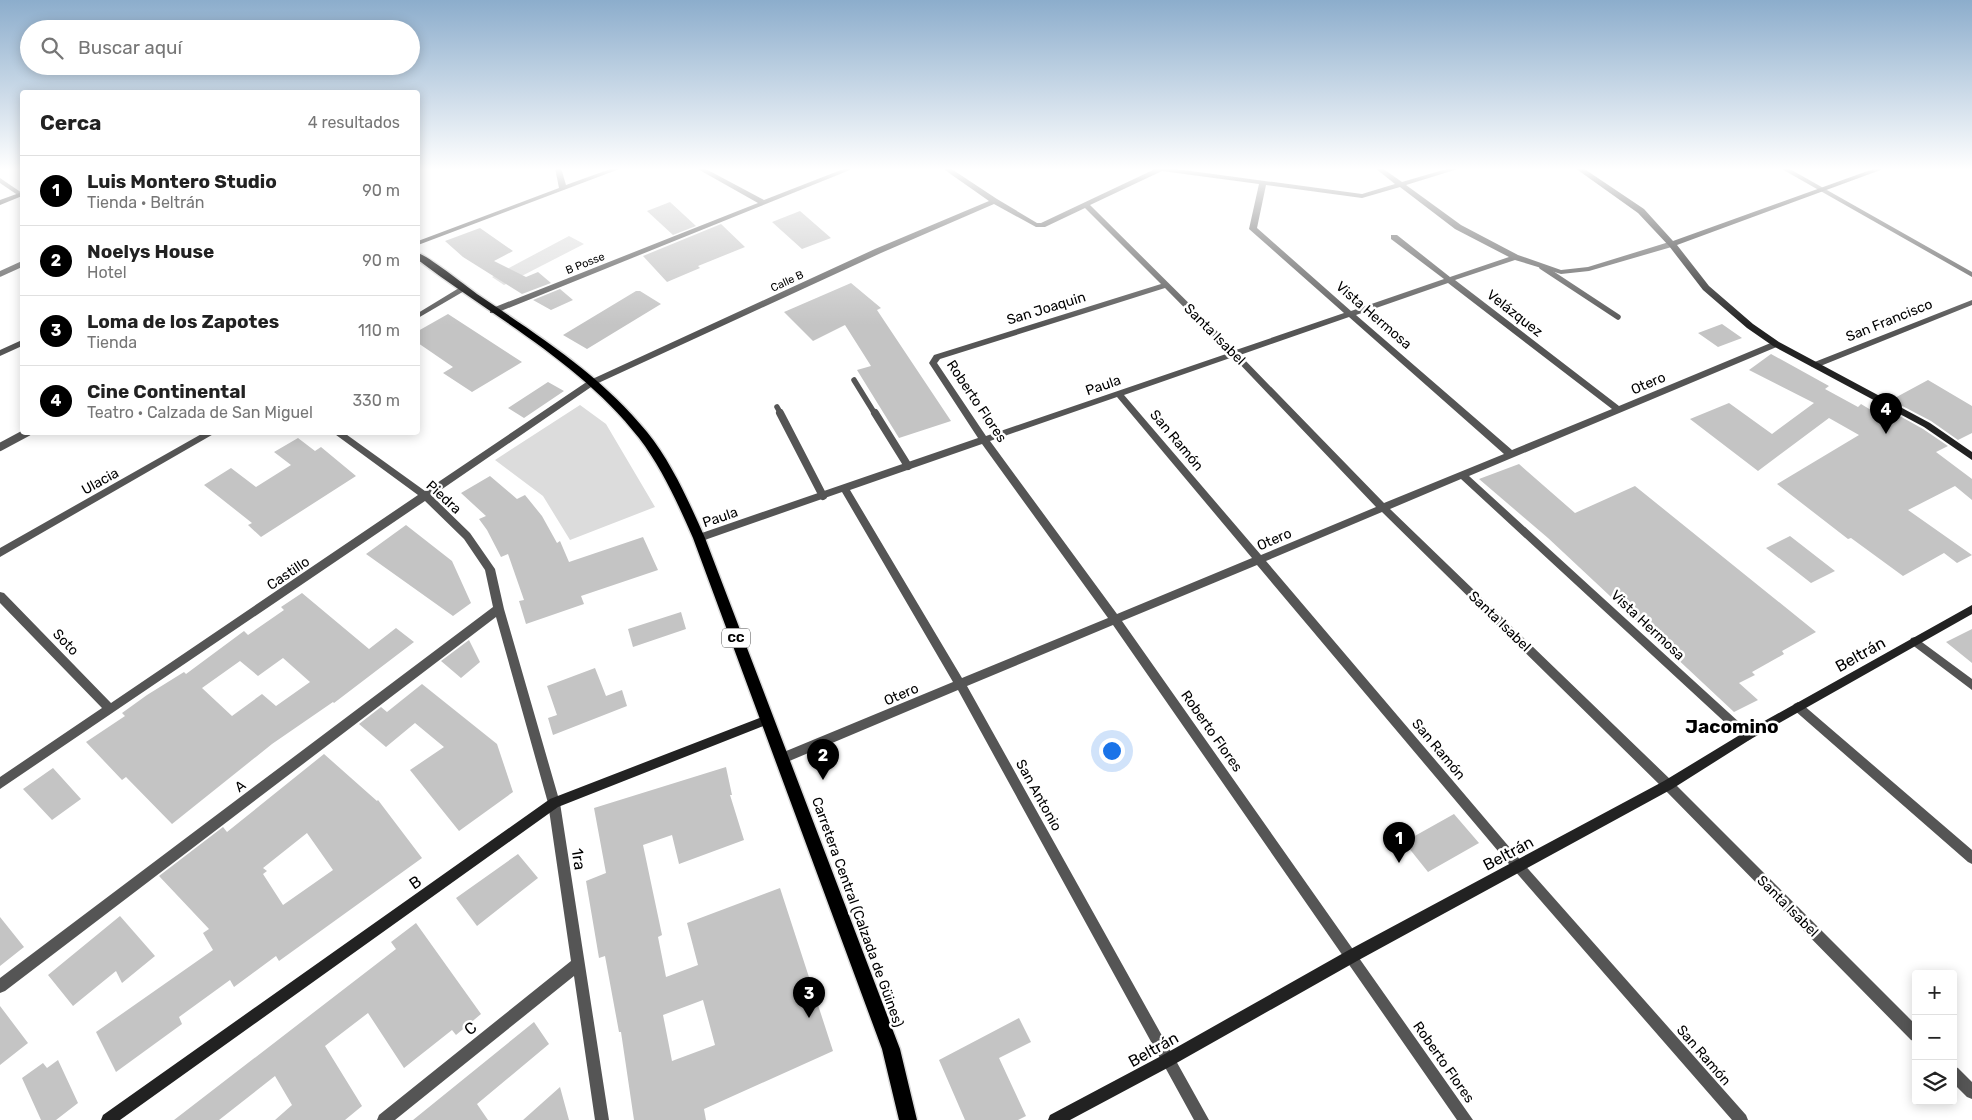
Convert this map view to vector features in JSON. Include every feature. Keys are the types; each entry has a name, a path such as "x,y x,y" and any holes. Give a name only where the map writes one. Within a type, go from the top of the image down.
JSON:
{"main road":[{"name":"Carretera Central (Calzada de Güines)","path":"420,258 591,383 642,434 671,477 699,538 891,1048 908,1120"}],"street":[{"path":"420,242 479,220"},
{"name":"B Posse","path":"493,311 721,220"},
{"name":"Calle B","path":"591,383 878,251 949,220"},
{"path":"1028,220 1036,225 1042,225 1052,220"},
{"name":"Santa Isabel","path":"1101,220 1235,354 1383,508 1668,785 1912,1031"},
{"name":"Vista Hermosa","path":"1255,220 1253,229 1512,454"},
{"path":"1449,220 1515,257 1561,272 1589,269 1672,244 1738,220"},
{"path":"1650,220 1672,244 1707,289 1734,314 1776,344 1889,403 1971,454"},
{"path":"1875,220 1972,275"},
{"name":"Velázquez","path":"1394,238 1619,410"},
{"name":"Paula","path":"699,538 1515,257"},
{"name":"San Joaquin","path":"934,359 1167,285"},
{"path":"420,315 462,290"},
{"name":"San Francisco","path":"1815,365 1972,302"},
{"path":"0,353 20,343"},
{"name":"Otero","path":"783,758 1776,344"},
{"name":"Roberto Flores","path":"934,359 933,363 984,440 1115,620 1466,1120"},
{"name":"Castillo","path":"0,784 591,383"},
{"name":"San Ramón","path":"1119,394 1518,866 1741,1120"},
{"name":"Ulacia","path":"0,553 208,435"},
{"name":"Piedra","path":"340,435 426,496 467,536 490,569 498,609"},
{"name":"Vista Hermosa","path":"1462,475 1747,736"},
{"name":"San Antonio","path":"844,488 960,684 1202,1120"},
{"name":"Soto","path":"0,596 110,710"},
{"name":"1ra","path":"498,609 554,803 602,1120"},
{"name":"A","path":"0,986 498,609"},
{"name":"Beltrán","path":"1055,1120 1168,1060 1352,956 1668,785 1747,736 1972,609"},
{"path":"1915,642 1972,685"},
{"path":"1798,707 1972,858"},
{"name":"B","path":"108,1120 554,803 767,720"},
{"name":"C","path":"384,1120 579,963"},
{"path":"1957,1077 1972,1092"}],"lane":[{"path":"0,274 20,265"},
{"path":"1542,267 1618,317"},
{"path":"854,380 908,466"},
{"path":"777,407 823,496"},
{"path":"0,447 22,435"}],"shaded area":[{"path":"569,236 584,244 504,285 492,277"},
{"path":"580,405 606,424 655,507 570,540 543,496 495,460"}],"building":[{"path":"657,220 690,220 696,226 673,235"},
{"path":"776,220 811,220 831,238 802,249 772,222"},
{"path":"721,224 745,247 698,266 700,268 667,282 643,256"},
{"path":"480,228 513,251 494,261 526,277 538,272 551,283 522,294 463,257 445,241"},
{"path":"851,283 881,308 877,310 951,421 899,438 857,370 871,366 845,325 813,341 784,312"},
{"path":"560,289 573,300 551,310 533,300"},
{"path":"636,291 640,291 661,304 587,349 563,335"},
{"path":"448,314 522,362 472,392 443,373 453,367 420,344 420,330"},
{"path":"1722,324 1742,338 1718,347 1698,333"},
{"path":"1771,354 1829,386 1825,389 1858,407 1861,404 1871,410 1880,405 1923,429 1948,446 1936,452 1972,479 1972,500 1955,486 1908,510 1972,555 1957,563 1944,553 1903,576 1851,538 1848,539 1777,484 1859,435 1829,418 1758,471 1690,419 1729,403 1772,434 1814,403 1749,370"},
{"path":"1928,380 1972,406 1972,433 1958,440 1931,421 1891,400"},
{"path":"548,382 564,391 524,418 508,408"},
{"path":"298,438 315,451 321,447 356,476 261,537 248,525 252,523 204,485 231,468 256,487 291,465 274,452"},
{"path":"1519,464 1575,513 1635,486 1816,632 1782,651 1784,654 1752,672 1755,675 1739,683 1758,700 1734,712 1548,538 1479,479"},
{"path":"490,476 517,499 525,495 542,516 557,543 560,541 569,562 643,537 658,570 581,596 584,604 526,624 519,601 524,600 508,554 501,557 479,519 486,516 461,493"},
{"path":"406,525 452,561 471,603 453,616 366,554"},
{"path":"1790,536 1835,571 1811,583 1766,548"},
{"path":"302,593 369,649 396,628 414,642 334,703 272,744 172,824 126,777 122,780 86,742 125,716 122,713 147,695 184,672 186,674 244,631 248,635 284,610 281,607","holes":["283,658 310,682 276,706 262,694 232,716 202,688 240,661 258,676"]},
{"path":"681,612 686,629 633,647 628,629"},
{"path":"1972,629 1972,663 1946,642"},
{"path":"469,640 480,662 461,678 441,661"},
{"path":"595,668 606,696 622,690 627,706 553,735 548,718 557,715 547,686"},
{"path":"422,684 497,744 513,792 459,831 410,770 444,747 415,723 386,747 359,724 381,707 387,712"},
{"path":"324,754 378,800 422,858 279,961 276,956 234,987 230,980 179,1017 182,1024 116,1072 96,1032 213,950 203,933 209,929 159,876 223,827 227,832","holes":["307,833 333,870 283,905 263,874 267,871 263,868"]},
{"path":"726,767 732,795 730,795 744,840 679,864 672,835 643,845 662,935 658,937 666,977 698,965 687,923 780,888 833,1051 704,1109 706,1120 634,1120 621,1032 619,1032 605,956 599,958 586,881 606,873 594,808","holes":["703,1000 715,1045 672,1061 663,1015"]},
{"path":"53,768 81,799 52,820 23,789"},
{"path":"1454,814 1479,843 1428,872 1404,842"},
{"path":"518,854 538,878 477,926 456,898"},
{"path":"120,916 155,956 122,983 116,971 73,1006 48,975"},
{"path":"0,917 24,947 0,966"},
{"path":"416,923 481,1014 456,1035 452,1030 404,1068 368,1013 325,1046 362,1106 345,1120 275,1120 292,1105 275,1076 219,1120 174,1120 396,949 391,942"},
{"path":"0,1006 28,1043 0,1065"},
{"path":"1019,1018 1031,1042 999,1058 1026,1116 1018,1120 965,1120 939,1060"},
{"path":"534,1022 549,1044 477,1104 488,1120 413,1120"},
{"path":"58,1060 78,1103 56,1120 41,1120 22,1078 43,1063 47,1068"},
{"path":"560,1087 569,1120 523,1120"}],"place":[{"name":"Cine Continental","path":"1886,434"},
{"name":"Noelys House","path":"823,780"},
{"name":"Luis Montero Studio","path":"1399,863"},
{"name":"Loma de los Zapotes","path":"809,1018"}],"district":[{"name":"Jacomino","path":"1732,726"}]}
